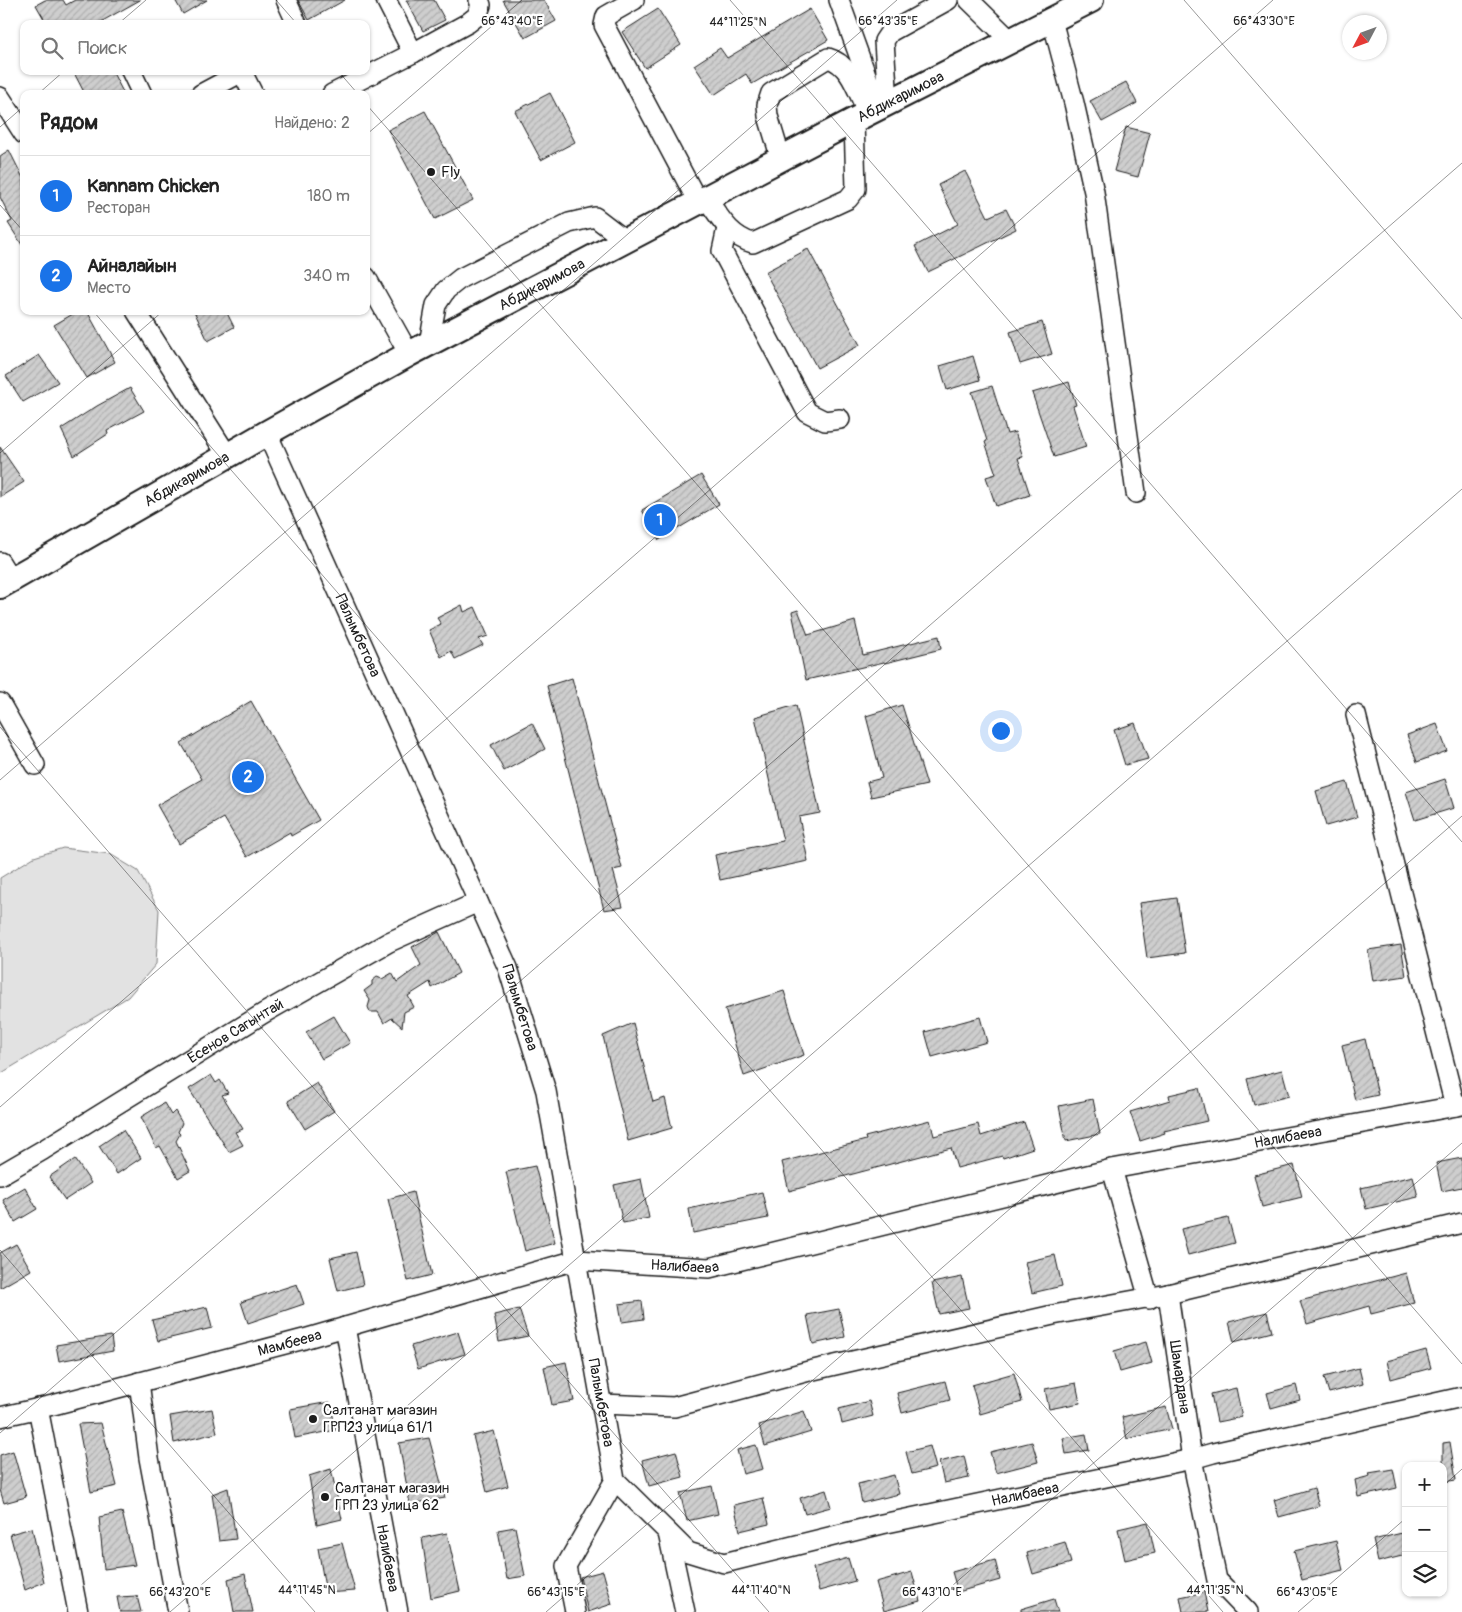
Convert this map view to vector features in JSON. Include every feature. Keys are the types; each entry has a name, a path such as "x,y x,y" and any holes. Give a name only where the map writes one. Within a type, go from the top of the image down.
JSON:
{"main road":[{"name":"Абдикаримова","path":"4,576 227,456 419,349 702,200 1091,0"}],"street":[{"path":"286,0 295,20"},
{"path":"386,0 413,54"},
{"path":"340,90 413,54 477,16 481,6 479,0"},
{"path":"634,0 606,16 604,25 702,200 727,228 745,241 753,243 848,199 856,189 884,41 890,32 948,0"},
{"path":"839,0 872,112"},
{"path":"968,0 1012,42"},
{"path":"1052,20 1074,103 1094,192 1136,493"},
{"path":"781,159 768,116 767,105 771,93 828,58 837,61 846,69 872,112"},
{"path":"132,75 140,90"},
{"path":"208,90 236,75"},
{"path":"244,75 251,90"},
{"path":"3,109 20,129"},
{"path":"419,349 436,305 446,290 461,278 569,223 586,219 595,217 625,240"},
{"path":"727,228 722,251 807,412 826,421 840,419"},
{"path":"370,282 419,349"},
{"path":"139,315 227,456"},
{"name":"Палымбетова","path":"267,433 508,968 546,1091 615,1480"},
{"path":"0,703 36,765"},
{"path":"1356,715 1458,1106"},
{"name":"Есенов Сагынтай","path":"0,1174 43,1150 264,1014 389,942 478,902"},
{"name":"Налибаева","path":"576,1260 709,1268 1112,1169 1458,1106"},
{"path":"1112,1169 1148,1299"},
{"path":"602,1404 674,1407 809,1372 1044,1317 1148,1299 1462,1223"},
{"name":"Мамбеева","path":"0,1417 345,1327 576,1260"},
{"name":"Шамардана","path":"1168,1294 1192,1459 1216,1580 1248,1612"},
{"name":"Налибаева","path":"345,1327 398,1612"},
{"path":"139,1382 149,1458 178,1612"},
{"name":"Налибаева","path":"615,1480 688,1552 724,1563 882,1524 1192,1459 1223,1450 1462,1397"},
{"path":"38,1408 78,1612"},
{"path":"575,1612 566,1566 615,1480"},
{"path":"668,1533 685,1612"}],"shaded area":[{"path":"63,848 110,854 138,871 159,910 156,964 128,997 0,1074 0,878 34,857"}],"building":[{"path":"45,0 63,0 66,5 75,0 140,0 104,20 45,20 36,5"},
{"path":"175,0 207,0 183,14"},
{"path":"298,0 345,0 309,20"},
{"path":"406,0 434,0 445,20 423,31"},
{"path":"503,0 544,0 556,21 525,38"},
{"path":"658,9 681,45 645,68 622,32"},
{"path":"810,9 828,40 752,84 746,74 714,95 694,65 720,48 727,58"},
{"path":"75,75 114,75 122,90 83,90"},
{"path":"1126,82 1137,103 1102,122 1090,101"},
{"path":"550,93 575,142 541,160 515,111"},
{"path":"425,111 473,200 435,219 388,130"},
{"path":"1126,127 1150,133 1138,177 1114,171"},
{"path":"9,150 20,172 20,242 8,223 12,221 0,197 0,156"},
{"path":"965,171 988,217 1006,209 1016,229 928,272 915,246 958,224 938,185"},
{"path":"808,249 860,345 817,368 765,272"},
{"path":"71,315 89,315 115,362 87,378 54,325"},
{"path":"196,315 228,315 234,327 208,341"},
{"path":"1042,322 1052,354 1020,364 1010,332"},
{"path":"39,355 58,382 23,402 6,376"},
{"path":"973,356 980,380 947,390 940,366"},
{"path":"1069,382 1076,405 1073,406 1086,447 1054,457 1032,393"},
{"path":"992,386 1007,434 1015,432 1023,457 1018,458 1030,495 996,506 986,477 996,474 985,442 987,441 972,392"},
{"path":"130,388 144,411 107,431 108,434 74,456 61,429"},
{"path":"0,447 24,482 0,497"},
{"path":"701,475 719,504 659,540 642,510"},
{"path":"462,605 464,612 475,607 488,636 479,639 483,645 455,659 451,651 441,657 429,630 441,624 437,618"},
{"path":"798,610 808,635 855,621 863,655 939,636 941,649 806,680 792,612"},
{"path":"572,678 622,868 613,870 623,907 604,910 547,686"},
{"path":"251,701 319,820 291,836 290,832 247,857 224,818 179,844 157,805 202,779 181,743"},
{"path":"796,705 820,813 799,817 808,861 720,880 715,855 783,841 755,717"},
{"path":"902,705 927,785 871,797 867,782 882,778 866,716"},
{"path":"532,723 545,749 504,771 491,745"},
{"path":"1135,723 1148,759 1125,765 1114,730"},
{"path":"1437,724 1447,751 1417,762 1407,735"},
{"path":"1445,779 1454,808 1415,820 1406,792"},
{"path":"1347,782 1357,817 1326,826 1316,791"},
{"path":"1177,898 1185,953 1147,958 1139,903"},
{"path":"439,932 459,973 432,988 430,982 408,996 414,1007 404,1012 402,1027 392,1018 384,1023 378,1012 370,1012 368,1007 370,1000 364,991 372,985 372,981 377,977 382,979 392,973 397,982 421,965 412,947"},
{"path":"1401,945 1406,976 1373,981 1368,950"},
{"path":"784,991 804,1055 744,1076 725,1009"},
{"path":"334,1016 350,1043 322,1059 306,1032"},
{"path":"980,1017 987,1042 932,1057 925,1032"},
{"path":"633,1023 653,1102 665,1098 672,1128 628,1141 603,1036"},
{"path":"1365,1039 1378,1095 1355,1100 1342,1045"},
{"path":"1282,1070 1289,1096 1254,1105 1247,1079"},
{"path":"211,1075 216,1083 220,1080 228,1093 222,1095 243,1129 235,1132 243,1145 229,1152 189,1089"},
{"path":"317,1083 334,1111 305,1129 288,1101"},
{"path":"1199,1088 1207,1121 1164,1131 1165,1133 1140,1141 1130,1112 1170,1100 1169,1095"},
{"path":"1093,1099 1100,1134 1066,1141 1059,1106"},
{"path":"164,1103 171,1115 175,1111 182,1123 178,1132 180,1134 176,1141 190,1171 178,1178 160,1146 156,1148 141,1117"},
{"path":"930,1120 934,1136 978,1124 981,1136 1024,1122 1033,1148 1003,1158 1002,1156 957,1168 951,1148 789,1191 782,1162 866,1140 865,1137"},
{"path":"123,1130 141,1158 117,1174 99,1146"},
{"path":"1462,1158 1462,1187 1442,1191 1436,1163"},
{"path":"75,1159 91,1183 65,1200 49,1177"},
{"path":"1294,1165 1302,1197 1262,1207 1254,1175"},
{"path":"535,1166 555,1243 525,1251 506,1172"},
{"path":"1413,1176 1418,1197 1366,1209 1361,1188"},
{"path":"641,1179 649,1218 623,1223 614,1185"},
{"path":"25,1187 37,1209 15,1222 3,1200"},
{"path":"413,1192 432,1275 408,1281 388,1199"},
{"path":"762,1192 768,1218 693,1233 689,1209"},
{"path":"1228,1218 1235,1243 1188,1255 1181,1229"},
{"path":"16,1244 31,1270 0,1288 0,1253"},
{"path":"356,1252 363,1285 338,1291 330,1258"},
{"path":"1055,1255 1062,1286 1032,1293 1025,1262"},
{"path":"1406,1273 1414,1303 1371,1314 1369,1306 1307,1324 1300,1301"},
{"path":"962,1277 969,1308 939,1314 932,1283"},
{"path":"297,1284 304,1304 248,1323 241,1302"},
{"path":"642,1301 644,1319 622,1322 619,1304"},
{"path":"207,1307 212,1328 158,1341 152,1320"},
{"path":"519,1309 528,1336 499,1342 494,1315"},
{"path":"839,1309 845,1337 813,1344 807,1315"},
{"path":"1267,1312 1272,1332 1234,1342 1229,1322"},
{"path":"458,1332 465,1354 418,1369 411,1346"},
{"path":"111,1336 113,1351 59,1361 56,1345"},
{"path":"1146,1342 1152,1363 1120,1372 1114,1351"},
{"path":"1426,1350 1431,1368 1391,1379 1387,1361"},
{"path":"566,1362 574,1401 552,1405 544,1367"},
{"path":"1359,1368 1363,1384 1329,1393 1324,1377"},
{"path":"1014,1373 1022,1402 980,1414 972,1385"},
{"path":"945,1381 950,1400 902,1413 897,1393"},
{"path":"1076,1383 1080,1403 1049,1409 1045,1389"},
{"path":"1296,1385 1300,1400 1271,1408 1267,1393"},
{"path":"1236,1388 1242,1417 1217,1422 1211,1394"},
{"path":"869,1401 873,1416 842,1424 839,1409"},
{"name":"Салтанат магазин ГРП23 улица 61/1","path":"330,1402 336,1430 295,1438 290,1409"},
{"path":"1166,1407 1172,1429 1127,1439 1122,1417"},
{"path":"212,1409 217,1433 174,1443 170,1416"},
{"path":"804,1411 811,1432 765,1446 759,1425"},
{"path":"101,1423 117,1486 91,1492 78,1424"},
{"path":"494,1431 508,1486 487,1492 473,1436"},
{"path":"1086,1434 1089,1450 1066,1454 1063,1438"},
{"path":"429,1438 445,1498 410,1504 399,1443"},
{"path":"1032,1442 1038,1462 996,1473 990,1452"},
{"path":"1450,1442 1456,1480 1447,1481 1447,1462 1443,1462 1443,1443"},
{"path":"756,1445 763,1469 743,1474 737,1450"},
{"path":"930,1446 936,1468 912,1474 906,1452"},
{"path":"13,1451 26,1497 4,1503 0,1490 0,1455"},
{"path":"676,1451 683,1477 649,1486 642,1460"},
{"path":"964,1456 969,1478 944,1483 939,1462"},
{"name":"Салтанат магазин ГРП 23 улица 62","path":"331,1469 342,1519 317,1525 309,1476"},
{"path":"1393,1469 1397,1488 1358,1497 1355,1480 1370,1476 1369,1473"},
{"path":"894,1475 899,1494 862,1503 858,1484"},
{"path":"712,1486 718,1514 687,1521 680,1493"},
{"path":"228,1488 236,1539 219,1541 212,1494"},
{"path":"1314,1488 1319,1506 1279,1517 1274,1500"},
{"path":"826,1490 831,1507 805,1514 800,1498"},
{"path":"763,1498 769,1524 740,1531 734,1505"},
{"path":"122,1512 135,1565 104,1569 99,1517"},
{"path":"1148,1522 1155,1553 1125,1560 1118,1529"},
{"path":"515,1527 525,1576 507,1579 498,1530"},
{"path":"32,1528 44,1582 25,1590 10,1534"},
{"path":"447,1533 460,1591 431,1598 422,1538"},
{"path":"1402,1533 1402,1556 1378,1562 1373,1540"},
{"path":"1336,1541 1343,1570 1302,1580 1294,1551"},
{"path":"1065,1542 1071,1563 1033,1574 1027,1553"},
{"path":"342,1543 355,1591 326,1593 318,1548"},
{"path":"848,1558 855,1581 819,1591 813,1568"},
{"path":"995,1560 1000,1580 958,1592 952,1572"},
{"path":"603,1571 612,1604 588,1612 580,1577"},
{"path":"912,1572 920,1601 884,1611 876,1582"},
{"path":"245,1574 253,1612 234,1612 228,1579"},
{"path":"1204,1592 1208,1612 1183,1612 1180,1597"},
{"path":"137,1596 141,1612 120,1612 117,1597"},
{"path":"1054,1599 1058,1612 1021,1612 1021,1609"}],"place":[{"name":"Fly","path":"431,172"},
{"name":"Kannam Chicken","path":"660,520"},
{"name":"Айналайын","path":"248,777"},
{"name":"Салтанат магазин ГРП23 улица 61/1","path":"313,1419"},
{"name":"Салтанат магазин ГРП 23 улица 62","path":"325,1497"}]}
